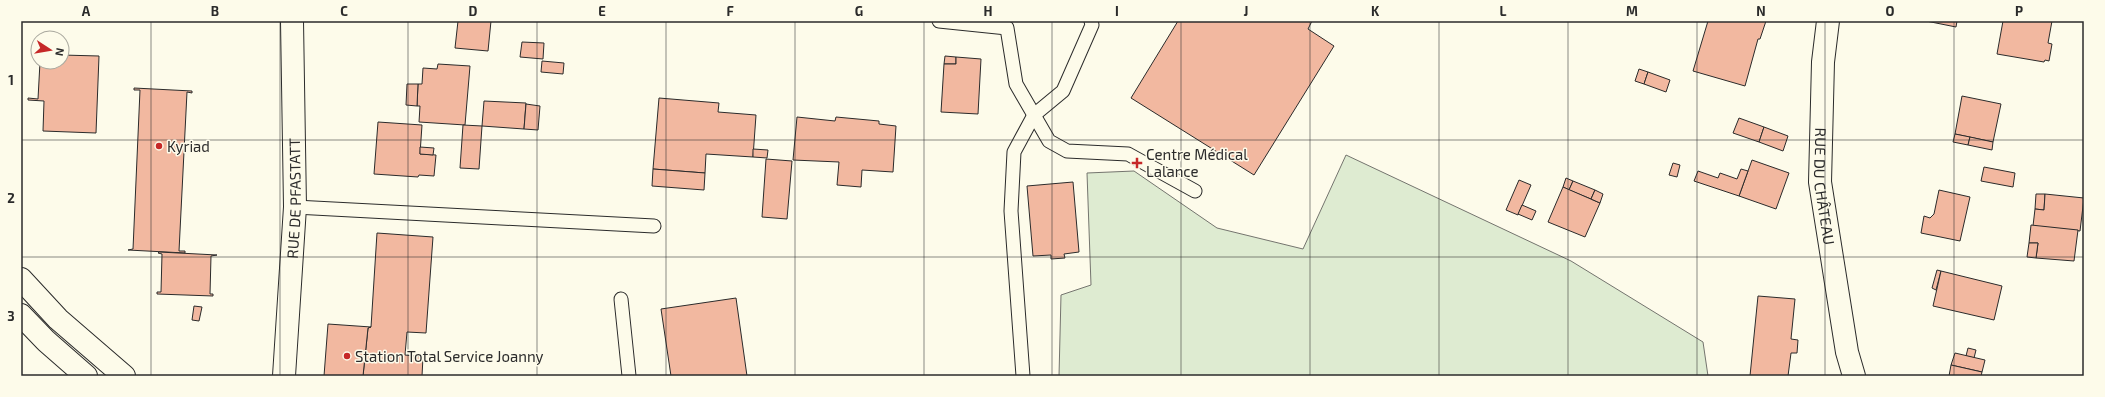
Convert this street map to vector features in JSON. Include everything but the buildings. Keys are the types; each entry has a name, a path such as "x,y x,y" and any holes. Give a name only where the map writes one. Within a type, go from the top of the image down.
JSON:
{"street":[{"name":"RUE DE PFASTATT","path":"284,376 295,207 292,21"},
{"name":"RUE DU CHÂTEAU","path":"1828,21 1823,62 1820,182 1847,352 1854,376"},
{"path":"21,279 58,319 124,376"},
{"path":"21,315 46,341 86,376"}],"lane":[{"path":"939,21 1007,25 1016,84 1049,141 1067,151 1128,154 1195,191"},
{"path":"1023,376 1011,211 1014,152 1034,115 1063,91 1092,25 1091,21"},
{"path":"295,207 654,226"},
{"path":"622,299 629,376"}],"green space":[{"path":"1346,155 1571,261 1703,342 1708,376 1059,376 1061,295 1091,285 1087,173 1134,171 1217,228 1303,249"}],"place":[{"name":"Kyriad","path":"159,146"},
{"name":"Centre Médical Lalance","path":"1137,163"},
{"name":"Station Total Service Joanny","path":"347,356"}]}
